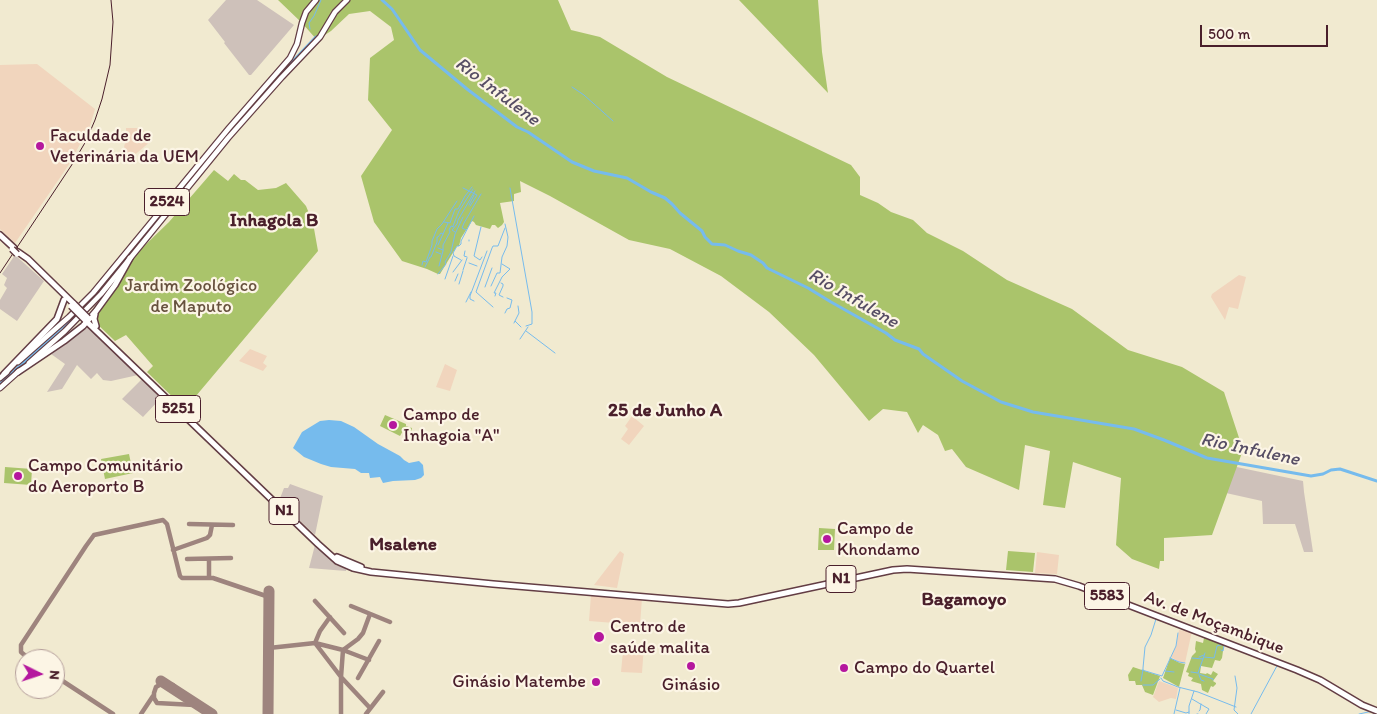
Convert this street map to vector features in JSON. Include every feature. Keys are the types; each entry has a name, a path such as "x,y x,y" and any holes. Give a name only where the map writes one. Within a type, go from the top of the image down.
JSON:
{"highway":[{"path":"1,237 64,300 72,305"},
{"path":"18,253 28,259 65,293 72,305 87,321 96,326"},
{"path":"18,372 64,341 87,321 115,285 128,265 130,258"},
{"path":"2,376 57,319 64,300"},
{"path":"96,311 94,318 96,326"},
{"name":"5251","path":"87,321 232,461"},
{"name":"5251","path":"96,326 215,441"},
{"name":"N1","path":"215,441 332,555 363,568 422,576"},
{"name":"N1","path":"232,461 337,561 353,568 371,572 586,591"},
{"name":"Av. de Moçambique","path":"586,591 730,601 748,599 892,568 912,566 1055,579 1079,586 1304,673 1320,680 1362,705 1377,710"},
{"name":"Av. de Moçambique","path":"586,591 717,603 739,603 894,570 937,569"}],"main road":[{"name":"2524","path":"2,376 93,293 229,128 290,58 295,50 306,12 316,0"},
{"path":"0,388 87,310 228,138 324,32 336,12 347,0"},
{"path":"279,71 283,76"}],"shaded area":[{"path":"226,0 257,0 294,25 251,75 249,75 208,20"},
{"name":"Faculdade de Veterinária da UEM","path":"37,64 95,109 90,126 68,166 15,243 0,229 0,65"},
{"path":"126,128 142,128 151,141 131,158 124,147"},
{"path":"15,255 44,281 17,321 0,309 0,300 7,288 4,285 7,278 2,274"},
{"path":"1239,275 1246,277 1238,309 1229,307 1225,320 1211,297 1212,294"},
{"path":"87,326 138,375 111,381 103,380 97,373 91,379 77,365 62,389 47,392 65,364 51,354"},
{"path":"250,349 267,356 263,363 267,366 263,371 239,361"},
{"path":"445,364 457,370 450,391 436,387"},
{"path":"142,379 161,398 143,417 122,399"},
{"path":"632,416 644,426 629,445 621,439 628,429 625,426"},
{"path":"1232,466 1303,481 1313,552 1304,552 1295,524 1263,524 1262,501 1226,493"},
{"path":"290,484 323,496 315,535 279,501 284,488 288,488"},
{"path":"315,545 336,565 346,569 346,571 309,568"},
{"path":"620,551 624,554 617,588 594,585"},
{"path":"1037,552 1059,555 1057,574 1035,573"},
{"path":"591,595 642,598 640,625 589,621"},
{"path":"1186,629 1192,631 1185,663 1171,657 1176,646 1179,630 1185,631"},
{"path":"627,643 644,645 642,673 621,672 623,651 626,651"},
{"path":"1159,681 1178,688 1176,699 1171,698 1159,702 1153,697"}],"green space":[{"path":"278,0 558,0 571,30 600,37 667,77 851,165 860,177 860,195 878,203 891,212 913,220 927,233 963,251 1007,280 1072,309 1128,350 1182,367 1224,392 1243,450 1212,535 1164,538 1164,561 1160,561 1159,569 1132,559 1116,545 1121,478 1073,462 1065,508 1043,505 1050,451 1025,445 1019,490 966,467 952,449 945,451 938,435 923,425 918,433 907,412 883,409 869,421 814,355 769,312 721,276 670,249 629,240 520,181 521,192 514,194 514,201 500,203 504,222 502,225 498,228 492,225 490,229 476,225 472,221 461,238 459,246 457,246 440,274 402,261 374,222 361,176 392,130 368,100 370,58 394,40 391,27 370,11 349,14 331,31 317,40"},
{"path":"739,0 818,0 822,52 828,93"},
{"name":"Jardim Zoológico de Maputo","path":"214,170 228,181 234,174 258,190 276,188 286,183 306,206 313,223 318,251 185,409 147,372 153,366 126,335 115,341 95,322 95,317 137,253 169,222"},
{"name":"Campo de Inhagoia \"A\"","path":"385,415 406,424 406,426 412,428 411,432 404,429 400,436 380,426"},
{"path":"129,454 133,473 105,479 101,459"},
{"name":"Campo Comunitário do Aeroporto B","path":"5,467 32,469 31,485 4,483"},
{"name":"Campo de Khondamo","path":"819,528 835,529 834,550 818,550"},
{"path":"1008,551 1035,553 1033,572 1006,570"},
{"path":"1204,638 1224,644 1220,661 1215,660 1212,668 1201,666 1200,673 1211,675 1213,671 1218,674 1213,681 1216,684 1213,687 1211,686 1208,693 1202,690 1201,684 1191,681 1193,678 1188,676 1189,673 1186,672 1192,656 1196,652 1196,641 1203,643"},
{"path":"1170,658 1185,664 1179,687 1163,678"},
{"path":"1133,667 1160,676 1153,695 1145,692 1142,685 1136,685 1135,681 1129,681 1128,675"}],"water":[{"path":"320,421 341,421 354,427 409,463 419,461 423,465 424,475 415,480 383,483 380,477 370,478 369,473 321,464 304,457 293,448 302,432"}],"waterway":[{"path":"310,29 309,23 321,0"},
{"name":"Rio Infulene","path":"382,0 392,9 420,50 517,127 528,132 572,162 594,171 627,178 665,198 702,231 712,244 725,245 751,255 767,268 808,288 895,340 919,349 923,354 962,381 1001,402 1033,412 1134,429 1207,458 1311,476 1340,469 1377,481"},
{"path":"203,163 278,77 316,37"},
{"path":"572,87 584,95 613,121"},
{"path":"444,222 450,223 455,209 458,209 472,187"},
{"path":"463,188 477,195 470,206"},
{"path":"510,188 532,312 532,324 526,326"},
{"path":"158,217 181,189"},
{"path":"453,226 459,211 473,189"},
{"path":"455,232 452,230 475,191"},
{"path":"466,230 462,228 464,223 481,194"},
{"path":"469,205 474,195"},
{"path":"422,265 423,261 426,262 437,229 457,201"},
{"path":"461,260 454,256 453,253 457,246 461,244 474,216"},
{"path":"438,274 446,264 445,262 451,252 455,234 463,217"},
{"path":"438,245 448,223"},
{"path":"491,286 497,273 500,273 502,257 507,246 508,237 505,224"},
{"path":"439,266 443,245 451,226 454,227"},
{"path":"481,227 474,256 480,260 482,257"},
{"path":"493,307 476,292 492,248 493,246 498,246 505,228"},
{"path":"425,267 431,257 437,237 441,233 443,234"},
{"path":"438,248 443,250"},
{"path":"465,251 464,256 467,257"},
{"path":"474,301 470,299 470,296 487,251"},
{"path":"436,252 441,254"},
{"path":"0,384 83,308 129,253"},
{"path":"445,279 453,256"},
{"path":"463,270 467,258"},
{"path":"453,272 462,260"},
{"path":"469,263 477,266"},
{"path":"495,296 496,293 494,293 502,277 510,269 502,264"},
{"path":"485,287 492,268"},
{"path":"459,284 463,271"},
{"path":"455,281 458,274"},
{"path":"501,283 503,286 499,295 503,297"},
{"path":"466,302 471,292"},
{"path":"505,313 510,308 512,300 507,298"},
{"path":"515,321 519,313 518,306"},
{"path":"514,323 515,321 521,327"},
{"path":"520,339 528,327"},
{"path":"526,331 555,353"},
{"path":"1143,670 1145,647 1156,619"},
{"path":"1142,670 1162,676 1176,646 1178,633"},
{"path":"1204,657 1214,658 1217,646 1224,644"},
{"path":"1221,650 1223,651 1224,646"},
{"path":"1198,673 1205,653"},
{"path":"1199,657 1204,655"},
{"path":"1170,658 1185,663"},
{"path":"1192,658 1203,659"},
{"path":"1251,714 1278,664"},
{"path":"1141,681 1143,670"},
{"path":"1165,671 1174,672"},
{"path":"1191,672 1198,673"},
{"path":"1199,674 1213,680"},
{"path":"1199,675 1201,680 1204,681"},
{"path":"1235,676 1237,688 1234,710 1238,714"},
{"path":"1161,678 1163,681 1178,687 1198,692 1236,707"},
{"path":"1143,685 1153,685 1160,679"},
{"path":"1174,714 1180,688"},
{"path":"1189,714 1189,706 1194,691"},
{"path":"1192,699 1209,709 1206,714"},
{"path":"1199,711 1201,704"},
{"path":"1176,710 1189,712"},
{"path":"1359,714 1373,711"}],"taxiway":[{"path":"21,649 21,645 94,535 163,520 167,524 182,578 213,578 269,597"},
{"path":"189,524 233,525"},
{"path":"173,550 207,538 210,535 212,525"},
{"path":"187,559 231,558"},
{"path":"209,559 209,577"},
{"path":"315,601 344,633"},
{"path":"351,606 390,622"},
{"path":"341,714 343,650 363,633 370,614"},
{"path":"330,617 320,631 315,643 341,677 370,708"},
{"path":"358,678 379,641"},
{"path":"269,648 315,643 343,650 369,660"},
{"path":"65,683 113,714"},
{"path":"178,693 173,685 163,683 156,687 154,698 157,703 201,707"},
{"path":"366,714 383,692"},
{"path":"141,714 153,696"}],"runway":[{"path":"268,714 269,591"},
{"path":"161,681 212,714"}],"railway":[{"path":"0,273 73,163 86,141 95,120 110,65 113,22 111,0"}],"place":[{"name":"Faculdade de Veterinária da UEM","path":"40,146"},
{"name":"Campo de Inhagoia \"A\"","path":"393,425"},
{"name":"Campo Comunitário do Aeroporto B","path":"18,476"},
{"name":"Campo de Khondamo","path":"827,539"},
{"name":"Centro de saúde malita","path":"599,637"},
{"name":"Ginásio","path":"691,666"},
{"name":"Campo do Quartel","path":"844,668"},
{"name":"Ginásio Matembe","path":"596,682"}],"district":[{"name":"Inhagola B","path":"274,221"},
{"name":"25 de Junho A","path":"665,411"},
{"name":"Msalene","path":"403,545"},
{"name":"Bagamoyo","path":"964,600"}]}
